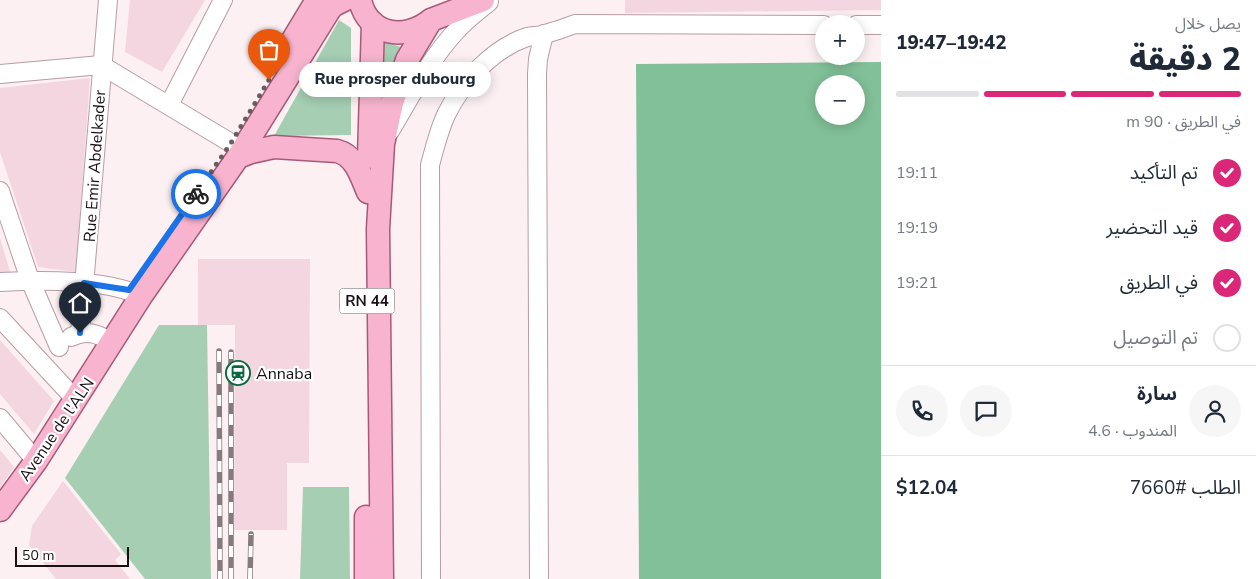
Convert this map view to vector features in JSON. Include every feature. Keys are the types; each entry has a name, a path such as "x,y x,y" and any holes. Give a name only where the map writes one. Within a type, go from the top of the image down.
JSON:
{"main road":[{"name":"Avenue de l'ALN","path":"235,150 317,0"},
{"name":"Avenue de l'ALN","path":"0,510 36,461 76,400 112,342 135,293 330,9 334,5 354,0"},
{"path":"354,0 373,23 384,30 396,33 409,32 421,28 431,20 483,0"},
{"path":"382,579 378,229 383,144 392,103 407,60 438,9 441,0"},
{"name":"RN 44","path":"366,579 368,192 373,23"},
{"path":"235,150 251,152 274,147 338,151 352,159 368,192"}],"street":[{"name":"Rue Emir Abdelkader","path":"80,333 101,65 108,0"},
{"path":"169,105 223,0"},
{"path":"383,144 424,71 457,30 491,0"},
{"path":"431,579 430,164 447,113 465,84 480,67 502,50 527,37 576,24 815,25"},
{"path":"865,25 881,25"},
{"path":"539,579 537,74 538,59 544,34"},
{"path":"0,74 101,65 169,105 235,150"},
{"path":"0,192 30,280 59,347"},
{"path":"0,282 30,280 84,283 135,293"},
{"path":"0,318 76,400"},
{"path":"48,369 59,347 69,338 80,333 97,334 112,342"},
{"path":"0,418 36,461"}],"shaded area":[{"path":"339,20 351,28 351,135 274,136"},
{"path":"384,41 406,49 383,104"},
{"path":"865,62 881,62 881,579 639,579 636,64 815,63 815,65 865,65"},
{"path":"159,325 207,325 211,579 145,579 65,478"},
{"path":"303,487 349,487 350,579 300,579"}],"building":[{"path":"130,0 205,0 162,72 125,52"},
{"path":"625,0 881,0 881,10 625,13"},
{"path":"90,78 76,272 38,267 0,152 0,88"},
{"path":"0,238 11,275 3,277 0,272"},
{"path":"198,259 310,259 309,463 287,463 287,530 234,530 235,325 198,325"},
{"path":"0,340 54,401 34,434 0,394"},
{"path":"0,450 14,467 0,488"},
{"path":"63,481 121,554 115,560 130,579 56,579 29,545 32,526"}],"railway":[{"path":"219,351 220,579"},
{"path":"231,352 231,579"},
{"path":"250,579 251,534"}],"way so far":[{"path":"196,194 231,143 269,80"}],"place":[{"name":"Rue prosper dubourg","path":"269,80"},
{"name":"Annaba","path":"238,373"}],"route":[{"path":"80,333 84,283 129,290 196,194"}]}
